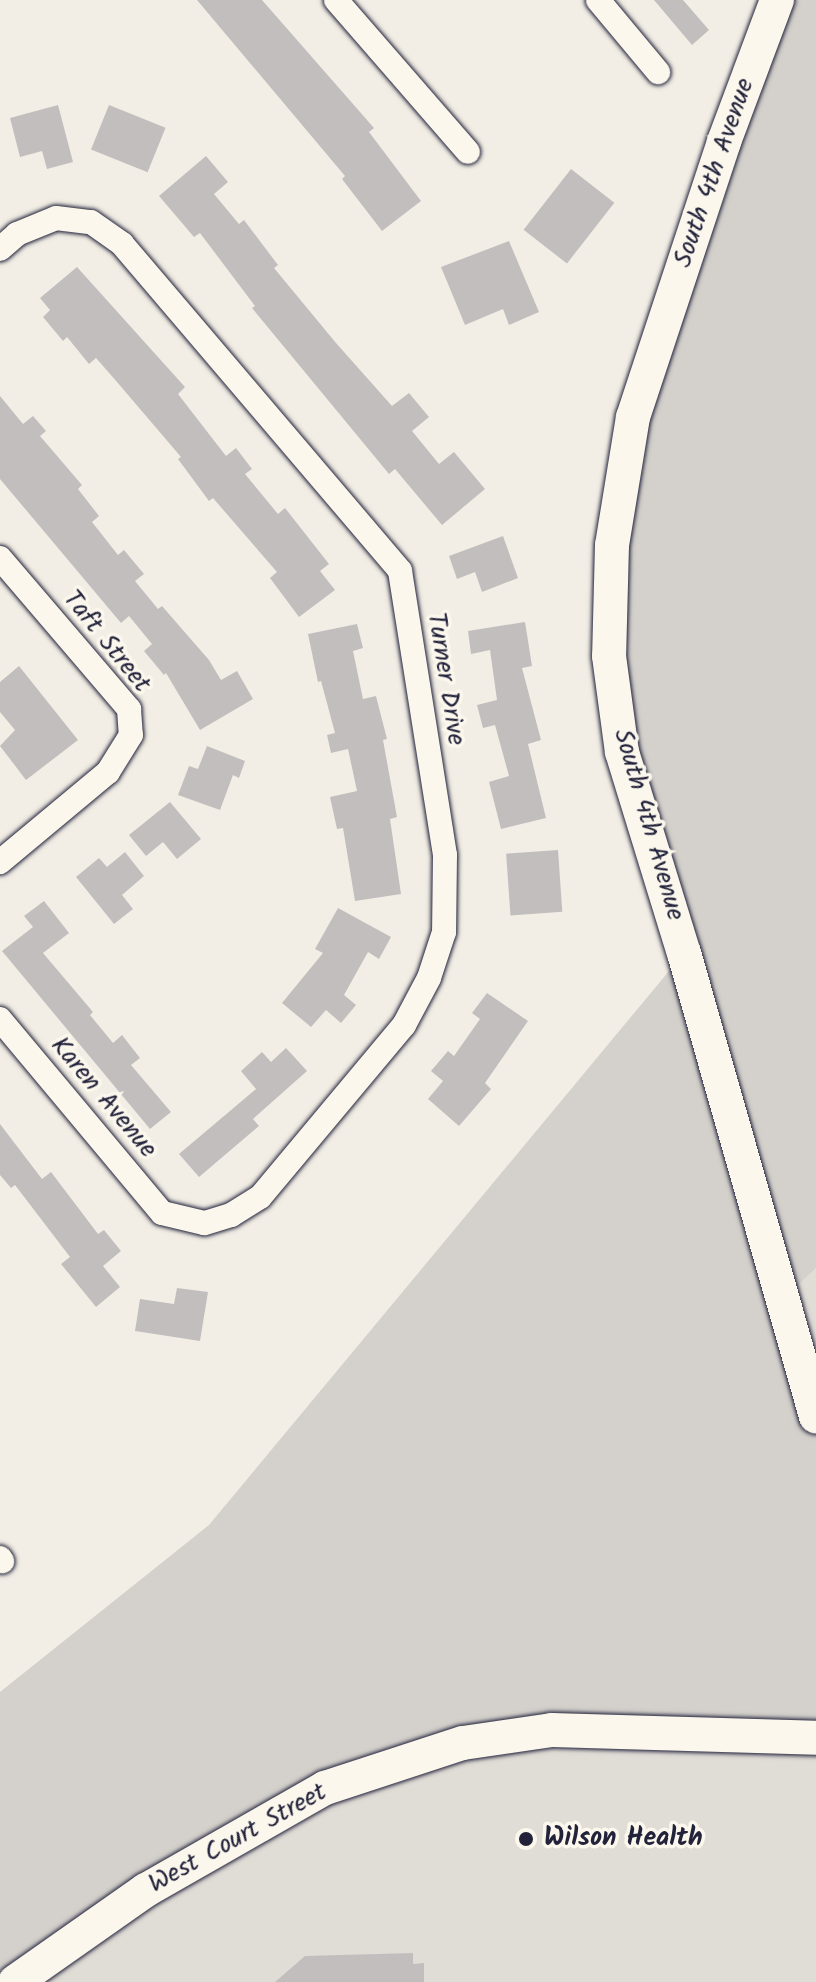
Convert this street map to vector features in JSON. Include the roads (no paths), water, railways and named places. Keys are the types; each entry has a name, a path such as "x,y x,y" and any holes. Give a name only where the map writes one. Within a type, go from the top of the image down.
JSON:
{"street":[{"path":"336,0 468,152"},
{"path":"598,0 658,72"},
{"name":"South 4th Avenue","path":"777,0 724,142 633,417 612,545 609,656 622,752 684,953 816,1417"},
{"name":"Turner Drive","path":"0,249 17,234 56,218 91,222 122,244 400,571 445,855 444,932 429,978 404,1025 260,1197 231,1215 204,1223 162,1213"},
{"name":"Taft Street","path":"0,558 129,709 131,735 108,772 0,862"},
{"name":"Karen Avenue","path":"0,1019 162,1213"},
{"name":"West Court Street","path":"15,1982 146,1890 325,1788 463,1743 552,1730 816,1738"}],"place":[{"name":"Wilson Health","path":"526,1839"}]}
